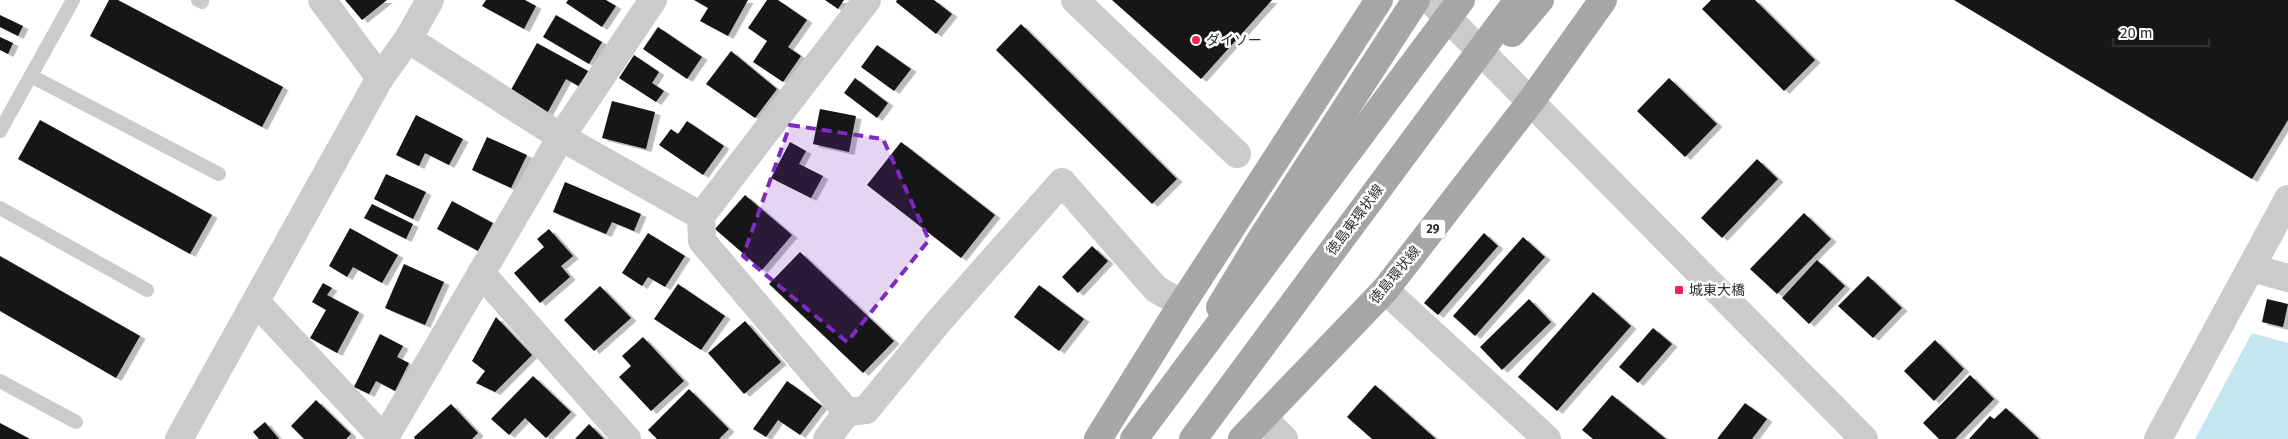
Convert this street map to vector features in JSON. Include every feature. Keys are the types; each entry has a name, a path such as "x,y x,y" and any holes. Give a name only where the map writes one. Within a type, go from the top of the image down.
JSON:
{"main road":[{"path":"1098,439 1182,304 1379,0"},
{"path":"1167,393 1268,228 1416,0"},
{"path":"1134,439 1461,0"},
{"name":"徳島東環状線","path":"1193,439 1518,0"},
{"path":"1367,204 1540,0"},
{"name":"徳島環状線","path":"1242,439 1385,290 1531,101 1603,0"}],"street":[{"path":"322,0 380,78"},
{"path":"179,439 380,78 408,39 430,0"},
{"path":"256,302 384,439 561,137 654,0"},
{"path":"847,412 702,241 701,216 867,0"},
{"path":"1075,0 1237,154"},
{"path":"1430,0 1864,439"},
{"path":"408,39 561,137 701,216"},
{"path":"827,439 847,412 866,410 939,321 1062,182 1156,289 1182,304"},
{"path":"2158,439 2288,199"},
{"path":"2252,268 2288,278"},
{"path":"481,273 627,439"},
{"path":"1385,290 1547,439"},
{"path":"1263,418 1284,439"}],"lane":[{"path":"0,131 74,0"},
{"path":"31,76 219,174"},
{"path":"0,208 147,290"},
{"path":"0,381 76,422"}],"highlighted area":[{"path":"790,125 883,139 929,240 847,342 743,256"}],"water":[{"path":"2252,333 2288,343 2288,439 2195,439"}],"building":[{"path":"109,0 118,0 283,87 262,127 90,36"},
{"path":"345,0 387,0 362,20"},
{"path":"486,0 525,0 536,6 524,29 482,6"},
{"path":"568,0 606,0 616,6 602,27 566,3"},
{"path":"694,0 748,0 728,36 700,21 708,8"},
{"path":"767,0 778,0 807,20 788,47 801,56 783,82 753,62 767,41 748,28"},
{"path":"825,0 844,0 838,9"},
{"path":"897,0 934,0 952,14 936,34 896,2"},
{"name":"ダイソー","path":"1112,0 1272,0 1201,79"},
{"path":"1711,0 1755,0 1815,60 1784,91 1702,9"},
{"path":"1954,0 2288,0 2288,120 2252,179"},
{"path":"0,15 23,26 18,36 0,27"},
{"path":"556,15 602,42 589,64 543,37"},
{"path":"1021,24 1177,179 1152,204 996,50"},
{"path":"658,27 702,57 687,79 643,49"},
{"path":"0,37 13,43 8,54 0,50"},
{"path":"537,43 588,71 580,87 566,79 545,117 507,97"},
{"path":"877,45 911,69 894,91 861,67"},
{"path":"731,51 777,89 755,118 706,84"},
{"path":"634,55 659,72 652,83 664,91 656,102 619,78"},
{"path":"855,78 888,103 877,118 844,93"},
{"path":"1669,78 1717,124 1685,157 1637,111"},
{"path":"612,101 655,112 646,149 602,138"},
{"path":"820,109 856,116 849,152 813,144"},
{"path":"416,115 463,139 449,165 425,153 419,166 396,155"},
{"path":"40,120 212,215 190,254 18,159"},
{"path":"687,121 724,146 703,175 659,145 671,129 678,134"},
{"path":"487,137 527,155 511,188 472,170"},
{"path":"790,142 806,151 799,164 823,176 811,198 771,178"},
{"path":"901,142 995,215 961,258 867,185"},
{"path":"1757,159 1778,179 1722,238 1701,218"},
{"path":"386,174 426,192 413,219 374,199"},
{"path":"565,182 641,214 634,231 612,222 606,234 553,212"},
{"path":"745,195 792,235 762,270 715,229"},
{"path":"452,201 493,223 478,251 437,229"},
{"path":"372,204 413,224 406,239 364,218"},
{"path":"1804,213 1831,239 1777,294 1750,269"},
{"path":"350,228 398,255 382,283 353,267 347,277 329,266"},
{"path":"549,229 573,256 561,266 570,277 540,303 514,273 544,247 537,239"},
{"path":"648,233 685,256 665,287 648,277 642,286 622,273"},
{"path":"1484,233 1498,246 1438,315 1424,303"},
{"path":"1523,237 1545,257 1475,336 1453,316"},
{"path":"1092,246 1108,261 1078,293 1062,277"},
{"path":"800,252 894,341 863,373 769,284"},
{"path":"0,256 140,336 116,378 0,311"},
{"path":"1817,260 1845,286 1809,324 1782,298"},
{"path":"404,264 444,282 425,325 385,308"},
{"path":"1868,276 1902,308 1873,338 1838,306"},
{"path":"323,283 332,288 327,295 359,312 337,353 310,338 326,310 312,302"},
{"path":"678,284 725,316 701,350 654,319"},
{"path":"1039,285 1084,319 1059,351 1014,317"},
{"path":"600,286 631,318 594,351 564,320"},
{"path":"1593,292 1631,326 1557,411 1518,377"},
{"path":"1529,299 1551,322 1502,370 1480,347"},
{"path":"2267,299 2288,304 2283,327 2262,322"},
{"path":"496,317 532,355 495,392 476,383 485,371 472,361"},
{"path":"745,321 781,362 744,394 708,353"},
{"path":"1653,328 1672,344 1638,383 1619,367"},
{"path":"380,334 403,346 397,357 409,363 395,391 376,381 369,394 354,387"},
{"path":"643,337 684,381 651,411 619,377 631,366 622,356"},
{"path":"1935,340 1964,369 1934,401 1904,371"},
{"path":"1970,375 1994,399 1955,439 1939,439 1923,423"},
{"path":"533,376 571,412 546,438 525,418 509,435 491,419"},
{"path":"787,381 822,406 800,435 778,420 766,437 753,429"},
{"path":"1375,385 1436,439 1372,439 1347,417"},
{"path":"689,389 729,429 719,439 657,439 648,430"},
{"path":"1612,395 1666,439 1593,439 1582,430"},
{"path":"316,400 351,434 346,439 304,439 291,426"},
{"path":"1745,403 1767,419 1752,439 1717,439"},
{"path":"451,404 478,433 472,439 415,439 414,437"},
{"path":"2006,408 2039,439 1969,439 1990,416 1994,419"},
{"path":"265,422 279,439 259,439 253,432"},
{"path":"0,423 30,439 0,439"},
{"path":"589,424 604,439 575,439"}],"place":[{"name":"ダイソー","path":"1196,40"},
{"name":"城東大橋","path":"1679,290"}]}
